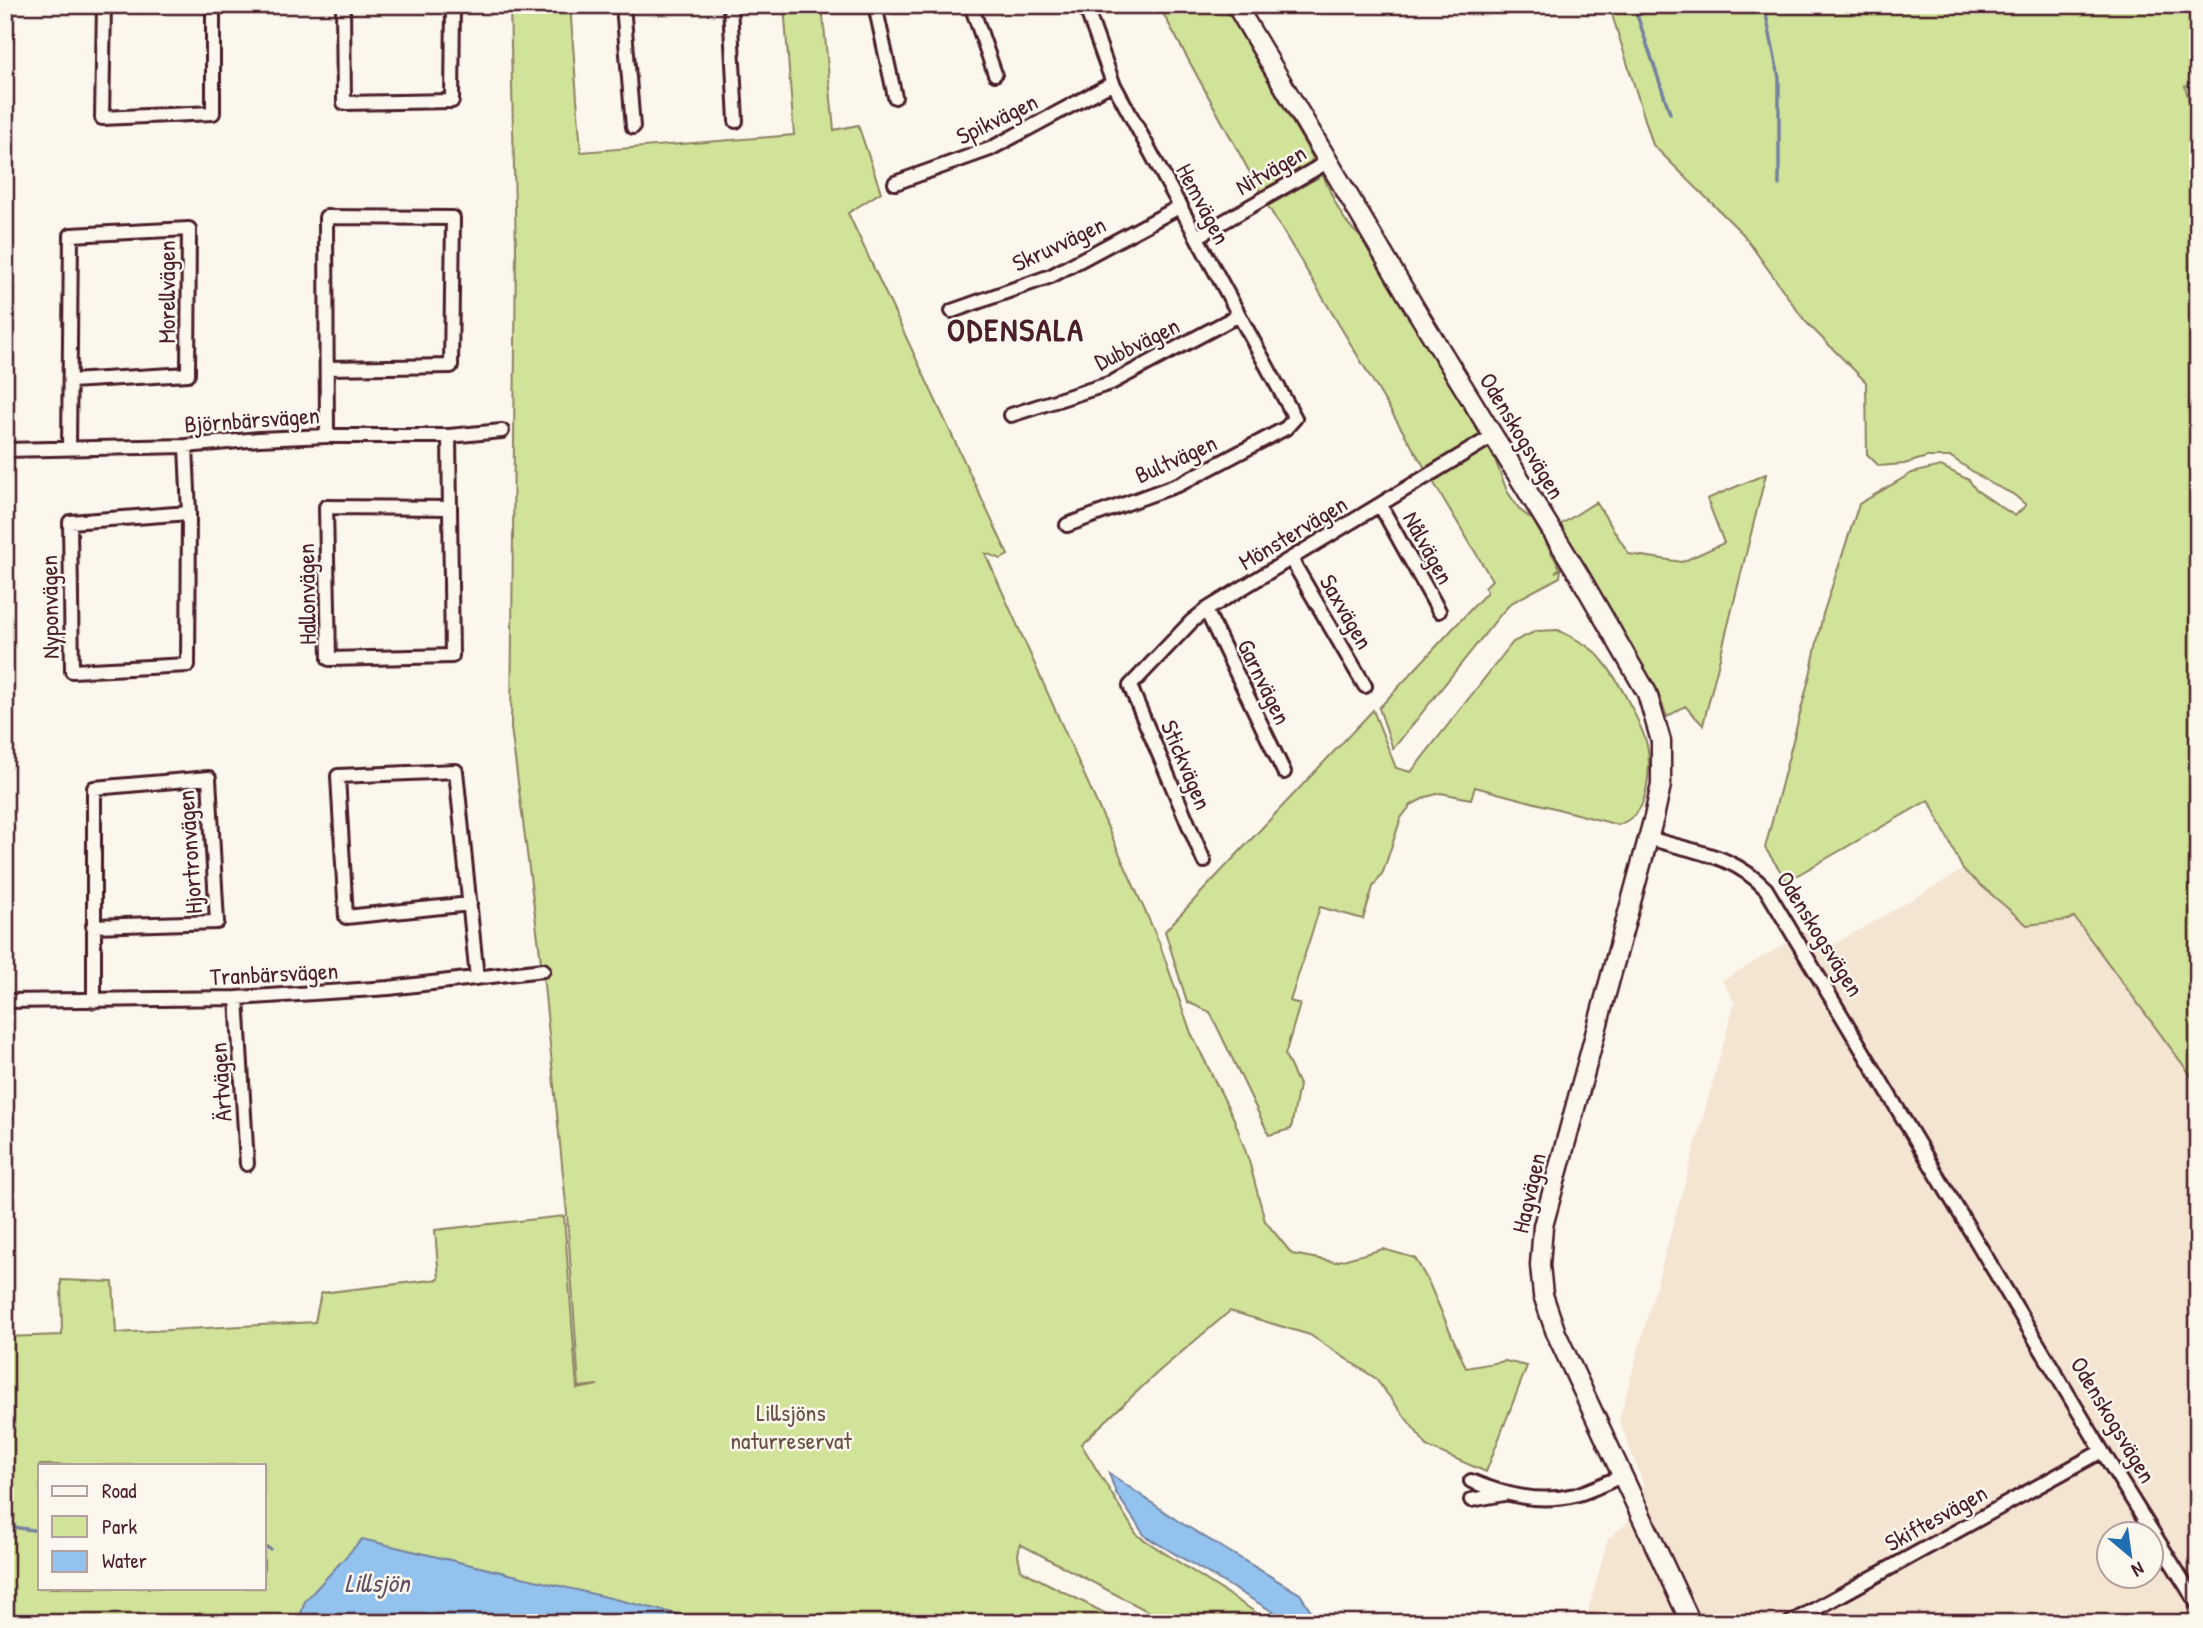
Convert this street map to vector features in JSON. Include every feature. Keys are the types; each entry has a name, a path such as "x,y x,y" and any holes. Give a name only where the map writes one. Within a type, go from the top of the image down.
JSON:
{"street":[{"path":"104,5 102,118 213,113 213,5"},
{"path":"343,5 344,103 452,101 453,5"},
{"path":"624,5 633,127"},
{"path":"730,5 736,121"},
{"path":"876,5 895,97"},
{"path":"971,5 995,74"},
{"name":"Hemvägen","path":"1085,5 1113,83 1295,418"},
{"name":"Odenskogsvägen","path":"1236,5 1579,575 1647,693 1661,741 1662,768 1661,785 1649,838 1730,861 1752,874 1766,889 2102,1451 2198,1605"},
{"name":"Spikvägen","path":"895,183 990,149 1113,83"},
{"name":"Nitvägen","path":"1198,237 1329,161"},
{"name":"Skruvvägen","path":"952,311 1051,276 1181,206"},
{"path":"327,368 452,366 453,218 326,217 327,436"},
{"name":"Morellvägen","path":"69,449 71,235 189,229 188,374 71,381"},
{"name":"Dubbvägen","path":"1011,415 1111,383 1239,315"},
{"name":"Bultvägen","path":"1067,525 1180,484 1286,428 1295,418"},
{"name":"Björnbärsvägen","path":"5,450 186,446 258,439 449,436 502,432"},
{"name":"Hallonvägen","path":"449,436 450,508 452,656 328,659 326,507 450,508"},
{"name":"Mönstervägen","path":"1130,686 1192,621 1206,610 1493,436"},
{"name":"Nyponvägen","path":"186,446 189,513 188,665 72,671 70,522 189,513"},
{"name":"Nålvägen","path":"1380,505 1439,611"},
{"name":"Saxvägen","path":"1291,559 1365,686"},
{"name":"Garnvägen","path":"1206,610 1284,772"},
{"name":"Stickvägen","path":"1130,686 1204,860"},
{"path":"470,905 346,917 338,776 456,771 470,905 477,978"},
{"name":"Hjortronvägen","path":"93,926 217,922 209,778 94,788 93,926 93,1001"},
{"name":"Hagvägen","path":"1649,838 1543,1226 1540,1265 1543,1295 1556,1334 1691,1623"},
{"name":"Tranbärsvägen","path":"5,1001 237,998 389,988 543,970"},
{"name":"Ärtvägen","path":"237,998 247,1164"},
{"name":"Skiftesvägen","path":"1790,1623 2102,1451"},
{"path":"1471,1481 1504,1494 1530,1498 1575,1495 1622,1476"},
{"path":"1471,1500 1504,1494"}],"shaded area":[{"path":"1963,870 2027,925 2073,917 2198,1085 2198,1623 1585,1623 1608,1539 1627,1523 1644,1486 1619,1420 1735,1002 1722,981 1815,926 1828,948"}],"green space":[{"name":"Lillsjöns naturreservat","path":"510,5 570,5 581,152 794,135 784,5 822,5 834,130 858,125 881,192 848,213 1008,555 1001,559 985,553 1159,942 1191,1033 1234,1119 1249,1161 1265,1221 1292,1254 1335,1262 1383,1249 1415,1258 1428,1281 1466,1368 1505,1361 1527,1366 1486,1472 1428,1447 1375,1378 1310,1335 1230,1311 1157,1373 1081,1444 1137,1535 1272,1623 1170,1623 1020,1544 1018,1555 1021,1570 1124,1623 5,1623 5,1337 62,1335 61,1280 113,1282 116,1333 315,1322 321,1293 439,1279 435,1230 564,1216 577,1389 598,1385 579,1387 567,1214 544,985 511,728 516,249"},
{"path":"1161,5 1224,5 1313,158 1309,164 1261,193"},
{"path":"1609,5 2198,5 2198,84 2185,86 2198,133 2198,1085 2074,917 2027,925 1963,870 1929,800 1787,881 1765,848 1823,614 1859,504 1912,473 1941,466 1969,480 1976,490 2015,516 2026,505 2013,494 1990,483 1951,457 1927,457 1904,464 1879,466 1867,454 1866,382 1805,321 1743,234 1653,145"},
{"path":"1323,175 1340,211 1350,227 1365,240 1494,457 1507,491 1520,510 1533,520 1560,568 1555,572 1561,569 1560,577 1511,603 1393,749 1379,708 1487,592 1485,587 1492,580 1268,206"},
{"path":"1766,474 1703,725 1685,706 1667,717 1656,688 1560,525 1596,502 1629,554 1682,562 1724,543 1707,499"},
{"path":"1558,630 1598,655 1615,677 1634,713 1647,745 1649,759 1647,783 1640,808 1632,817 1618,825 1475,787 1471,799 1441,793 1411,805 1401,818 1383,872 1373,887 1363,919 1320,907 1290,1001 1300,1004 1285,1055 1299,1085 1291,1129 1269,1135 1210,1012 1187,1002 1165,931 1373,710 1396,768 1411,772 1513,642 1536,631"}],"water":[{"path":"1109,1473 1178,1521 1300,1594 1319,1623 1292,1623 1145,1536 1116,1493"},
{"name":"Lillsjön","path":"362,1539 715,1623 298,1623 305,1601"}],"waterway":[{"path":"1669,5 1637,15 1670,113"},
{"path":"1764,5 1779,78 1779,185"},
{"path":"5,1526 38,1531"},
{"path":"266,1547 270,1549"}],"district":[{"name":"ODENSALA","path":"1016,330"}]}
